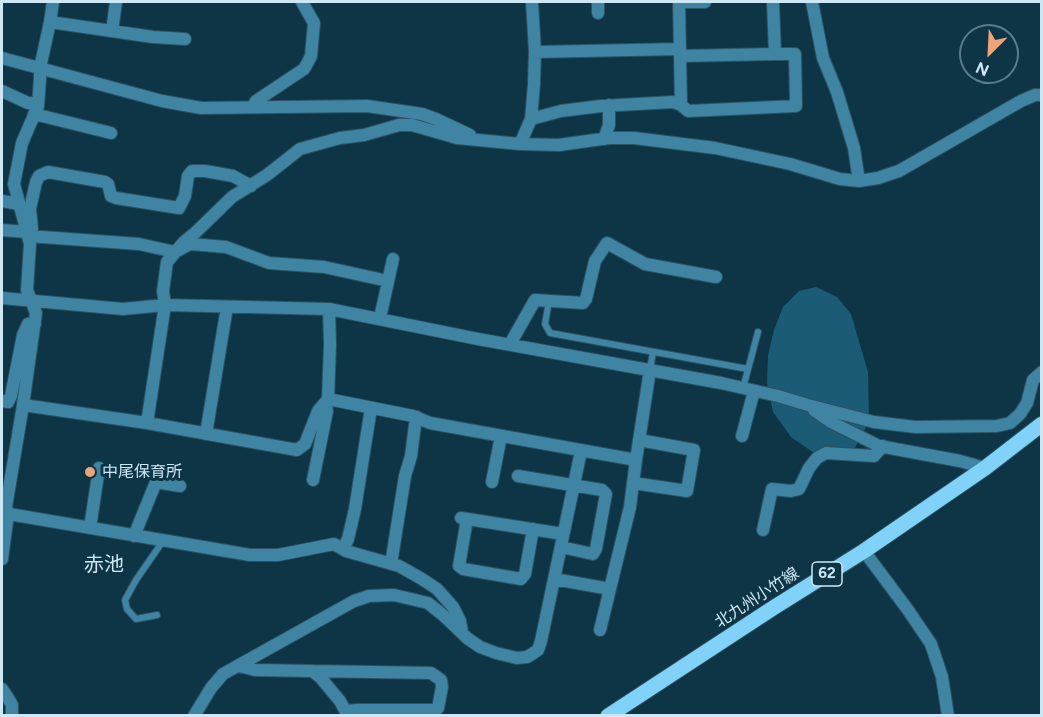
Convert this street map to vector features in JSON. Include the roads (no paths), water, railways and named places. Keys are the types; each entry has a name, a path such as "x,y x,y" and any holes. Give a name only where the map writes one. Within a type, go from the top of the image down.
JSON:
{"main road":[{"name":"北九州小竹線","path":"608,716 864,551 985,468 1041,424"}],"street":[{"path":"29,235 14,184 22,143 36,108 40,68 53,2"},
{"path":"112,31 116,2"},
{"path":"253,107 256,101 304,69 311,56 315,23 302,2"},
{"path":"520,144 531,119 535,52 532,2"},
{"path":"681,105 679,2 705,2"},
{"path":"773,2 775,54"},
{"path":"812,2 823,58 837,92 854,148 859,181"},
{"path":"50,22 153,37 185,39"},
{"path":"531,119 561,111 609,105 674,102 688,111 796,106 795,54 535,52"},
{"path":"2,58 201,108 367,106 422,114 479,140"},
{"path":"2,91 36,108 111,133"},
{"path":"147,423 165,305 163,291 167,262 184,242 232,197 267,175 300,149 399,125 412,125 457,138 520,144 560,145 604,139 634,138 715,148 790,164 840,179 859,181 899,171 1022,101 1035,95 1041,95"},
{"path":"604,139 609,124 609,105"},
{"path":"2,559 5,513 36,313 27,290 30,209 39,176 48,172 105,182 108,184 111,195 116,198 179,208 185,196 188,176 192,171 233,176 251,186"},
{"path":"2,201 19,204"},
{"path":"2,230 29,235 139,244 175,252 190,244 226,247 269,263 324,267 388,281"},
{"path":"510,344 535,300 583,303 595,261 607,243 645,264 716,277"},
{"path":"380,318 393,259"},
{"path":"2,298 123,309 165,305 329,309 749,389 874,422 915,427 997,426 1010,423 1027,403 1033,380 1041,372"},
{"path":"206,434 227,307"},
{"path":"313,480 327,411 329,309"},
{"path":"2,401 8,402 11,396 23,335 28,324 34,324"},
{"path":"600,630 624,536 650,370"},
{"path":"742,435 749,389"},
{"path":"23,405 147,423 297,450 305,444 318,411 326,401"},
{"path":"326,401 417,417 430,423 636,460"},
{"path":"808,405 831,422 883,446 985,468"},
{"path":"343,549 348,539 355,508 371,408"},
{"path":"391,564 417,417"},
{"path":"492,482 501,436"},
{"path":"633,483 687,491 694,450 639,440"},
{"path":"763,530 772,489 791,491 799,489 809,468 817,458 826,453 874,456 883,446"},
{"path":"194,716 211,688 224,674 354,602 369,596 394,595 428,603 467,638 480,647 496,653 517,658 527,657 538,650 581,451"},
{"path":"90,528 99,468"},
{"path":"518,476 602,490 606,494 596,549 593,554 561,547"},
{"path":"134,536 156,482 180,486"},
{"path":"5,513 250,555 278,555 334,544 391,564 422,579 437,590 453,607 460,621 462,632"},
{"path":"533,529 525,574 521,579 463,569 459,566 464,518 533,529 563,534"},
{"path":"864,551 931,644 942,677 948,716"},
{"path":"554,579 610,589"},
{"path":"239,666 255,670 431,672 441,680 438,708 436,710 357,710 347,713 329,687 312,671"},
{"path":"2,689 12,705 12,716"}],"lane":[{"path":"549,301 545,324 550,333 748,369"},
{"path":"749,389 748,369 758,332"},
{"path":"650,370 653,352"},
{"path":"157,615 136,619 127,609 125,600 163,540"}],"place":[{"name":"中尾保育所","path":"90,472"}],"district":[{"name":"赤池","path":"104,565"}]}
